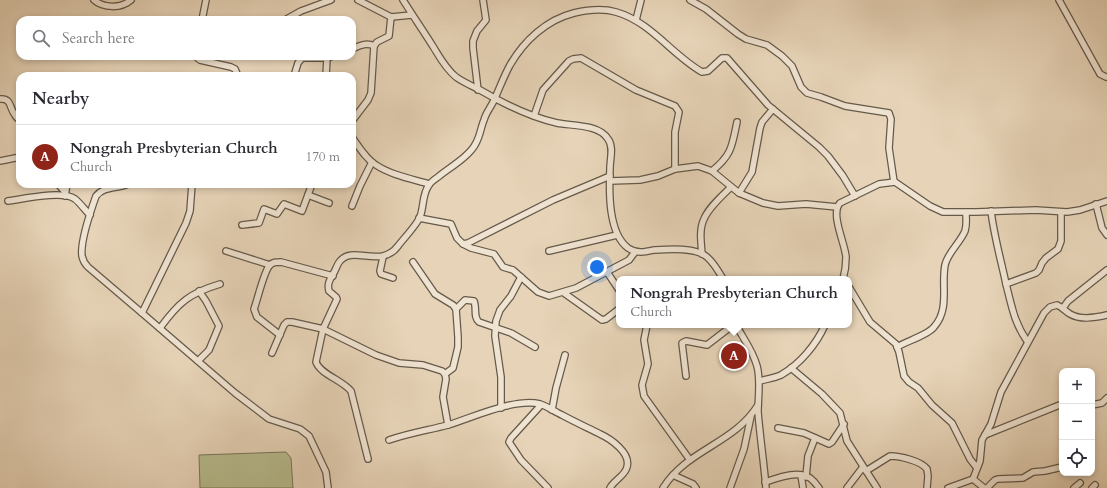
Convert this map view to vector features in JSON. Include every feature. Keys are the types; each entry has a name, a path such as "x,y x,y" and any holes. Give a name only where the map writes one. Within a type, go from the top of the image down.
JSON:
{"street":[{"path":"94,0 99,4 114,6 127,3 131,0"},
{"path":"203,16 206,0"},
{"path":"292,16 301,11 331,0"},
{"path":"358,0 391,18 412,15"},
{"path":"403,0 448,69 456,77 495,99 534,116 558,123 593,129 604,134 610,145 611,208 617,234 628,248 635,252 678,249 702,254 707,257 721,276"},
{"path":"478,90 473,48 475,35 486,20 483,0"},
{"path":"636,20 641,0"},
{"path":"690,0 706,9 746,39 766,45 782,56 792,66 801,87 807,93 845,106 889,113 891,119 889,148 894,182"},
{"path":"1059,0 1100,74 1107,78"},
{"path":"368,459 352,391 317,366 316,362 324,329 337,300 336,297 329,291 329,281 333,276 339,261 349,255 383,257 391,254 396,249 419,218 429,184 462,158 477,142 484,118 495,99 504,77 517,55 541,28 553,20 566,15 596,10 615,12 636,20 677,54 702,72 708,71 722,58 727,58 773,109 810,139 828,156 843,176 855,196"},
{"path":"356,116 368,100 371,93 374,46 377,42 389,36 391,18"},
{"path":"356,47 365,44 374,46"},
{"path":"534,116 541,95 549,83 569,61 581,58 636,90 675,106 679,112 675,132 675,169"},
{"path":"200,60 222,64 235,69 236,72"},
{"path":"295,72 300,60"},
{"path":"326,72 327,60"},
{"path":"0,99 7,100 9,102 16,117"},
{"path":"739,193 752,172 762,122 773,109"},
{"path":"712,171 728,156 736,122"},
{"path":"356,142 376,165 389,171 429,184"},
{"path":"0,161 16,158"},
{"path":"352,206 372,162"},
{"path":"463,244 468,243 478,236 564,195 610,178 640,180 675,169 698,166 712,171 739,193 772,205 806,204 837,207"},
{"path":"844,276 846,257 836,218 837,207 840,203 879,184 894,182 898,183 938,211 966,213 1036,210 1061,212 1076,211 1107,201"},
{"path":"702,254 701,236 704,218 731,187"},
{"path":"61,188 65,194 75,199 90,215"},
{"path":"65,194 66,188"},
{"path":"111,188 99,191 96,196 90,215 82,253 84,262 235,393 269,419 305,432 309,436 326,472 328,488"},
{"path":"142,313 186,223 190,211 192,188"},
{"path":"242,225 259,223 264,209 277,214 284,204 302,211 310,188"},
{"path":"8,201 44,195 65,194"},
{"path":"308,195 329,203"},
{"path":"1096,204 1102,228 1107,235"},
{"path":"991,211 995,239 1016,323 1027,341"},
{"path":"1006,284 1036,273 1040,270 1042,263 1046,258 1060,246 1062,237 1061,212"},
{"path":"897,347 910,339 931,330 940,318 944,307 945,265 965,231 966,213"},
{"path":"419,218 451,224 457,238 463,244 471,248 494,254 503,267 513,270 538,292 549,296 564,293 576,288 629,260 635,252"},
{"path":"549,251 617,234"},
{"path":"226,251 270,265"},
{"path":"383,257 380,270 381,274 393,278"},
{"path":"280,335 257,317 254,309 270,265 275,262 281,262 333,276"},
{"path":"413,262 434,294 453,305 456,309 458,347 453,368 445,374"},
{"path":"1063,308 1068,301 1107,270"},
{"path":"607,272 616,286"},
{"path":"501,408 501,377 495,328 497,316 511,296 521,277"},
{"path":"160,328 175,308 199,291 220,284"},
{"path":"198,361 209,350 219,326 199,291"},
{"path":"852,292 870,322 893,340 897,347 904,376 952,422 970,459 978,468"},
{"path":"564,293 602,320 606,319 616,311"},
{"path":"456,309 462,301 474,300 476,320 511,333 536,348"},
{"path":"953,488 973,479 980,461 982,440 991,424 1000,392 1027,341 1044,313 1050,307 1056,305 1076,317 1089,318 1107,315"},
{"path":"272,353 284,325 287,322 292,322 324,329 376,355 399,363 423,365 442,370 446,378 443,398 448,425"},
{"path":"646,328 644,340 648,364 642,385 644,396 690,460"},
{"path":"686,376 682,343 686,341 707,345 731,328"},
{"path":"737,328 756,361 760,381 758,405 766,485 788,476 804,476 813,481 819,488"},
{"path":"760,381 776,377 791,368 810,350 823,328"},
{"path":"552,410 565,355"},
{"path":"791,368 840,413 844,424 847,441 877,488"},
{"path":"1095,404 1102,403 1107,398"},
{"path":"389,440 405,434 448,425 501,408 523,403 541,405 612,440 622,450 626,457 627,469 610,488"},
{"path":"541,405 509,442 521,460 548,488"},
{"path":"663,488 673,475 690,460 732,434 752,415 758,405"},
{"path":"985,435 1059,405"},
{"path":"730,488 744,448 752,415"},
{"path":"778,428 794,430 826,444 830,443 844,424"},
{"path":"803,488 808,459 815,438"},
{"path":"847,488 864,469 890,456 906,458 922,464 927,469 927,488"},
{"path":"973,479 985,488 998,478 1023,478 1033,472 1045,471 1059,467"},
{"path":"673,475 693,484 696,488"},
{"path":"1074,488 1080,482"}],"green space":[{"path":"286,452 291,458 293,488 200,488 199,455"}],"place":[{"name":"Nongrah Presbyterian Church","path":"734,356"}]}
